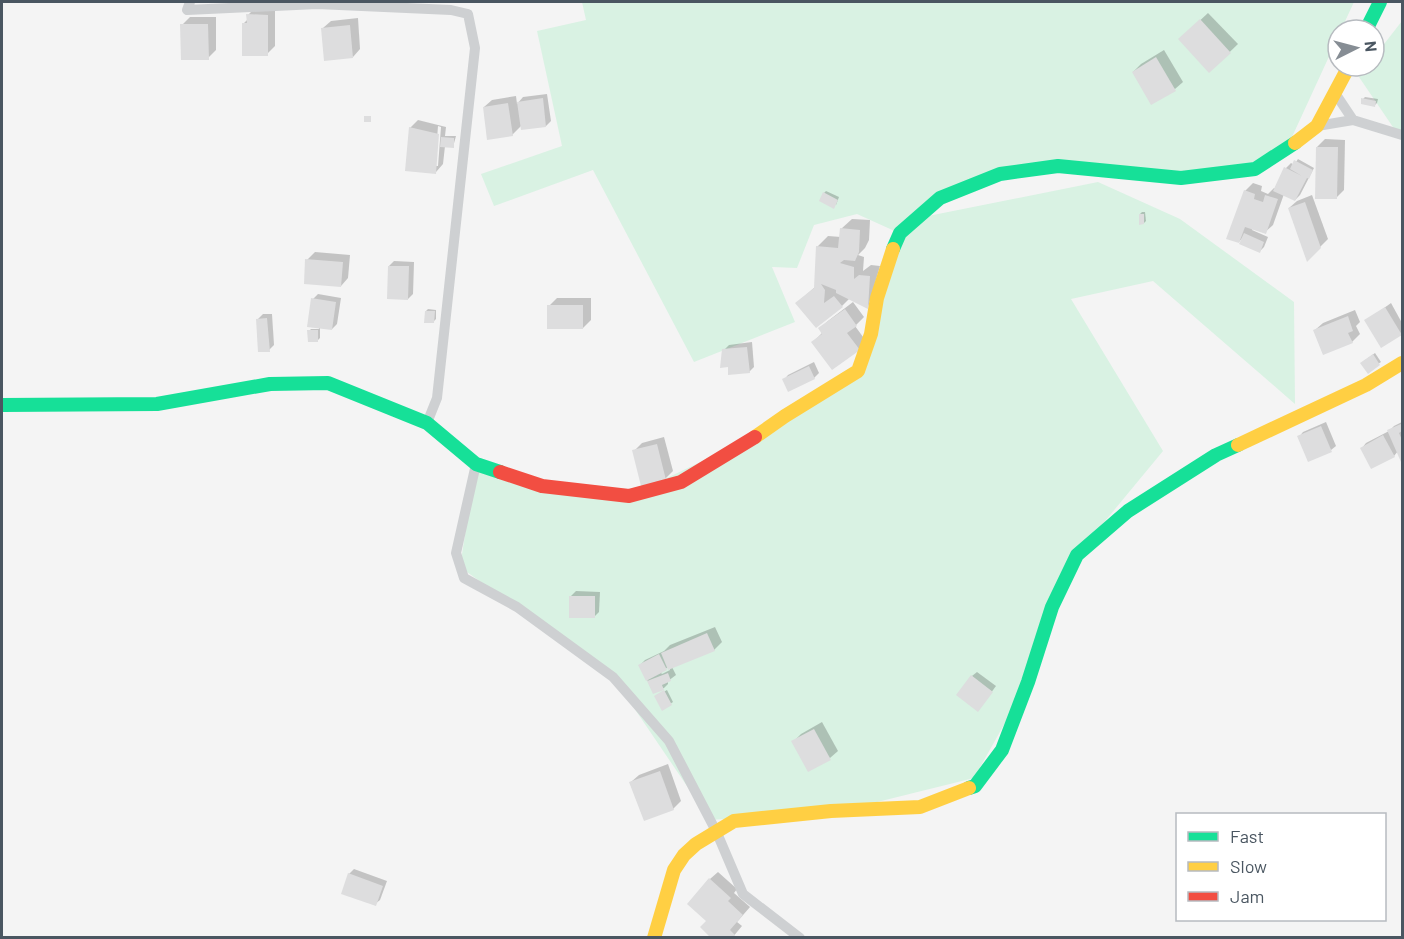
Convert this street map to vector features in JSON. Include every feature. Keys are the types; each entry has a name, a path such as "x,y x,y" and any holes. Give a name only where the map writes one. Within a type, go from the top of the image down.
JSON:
{"street":[{"path":"190,2 187,10 317,4 451,10 468,14"},
{"path":"427,423 437,398 475,48 467,2"},
{"path":"1372,18 1380,2"},
{"path":"2,405 157,404 270,384 328,383 427,423 476,464 542,486 629,496 681,482 744,445 785,416 858,371 871,334 877,298 887,264 900,233 940,198 1000,174 1058,166 1181,178 1256,169 1317,126 1343,78"},
{"path":"1335,93 1353,120"},
{"path":"1317,126 1353,120 1402,135"},
{"path":"654,938 674,870 684,855 696,844 734,821 831,811 920,807 975,786 1002,750 1028,682 1052,607 1077,555 1128,511 1216,455 1366,385 1402,363"},
{"path":"476,464 456,553 464,578 518,608 613,677 669,741 717,833 743,894 800,938"}],"green space":[{"path":"582,2 1354,2 1347,18 1326,18 1326,63 1286,150 1221,175 1058,166 1000,174 918,218 1098,182 1180,219 1294,302 1295,404 1153,281 1071,299 1163,451 1077,555 1028,682 974,778 845,810 710,820 613,677 460,567 476,464 562,488 629,496 757,435 858,371 899,233 857,214 814,225 797,268 772,267 795,322 694,362 593,170 494,206 481,174 562,146 537,31 586,20"},
{"path":"1402,21 1402,135 1397,133 1360,78 1386,78 1386,42"}],"building":[{"path":"246,14 268,15 268,56 242,56 242,23 247,23"},
{"path":"1200,19 1231,53 1209,73 1178,39"},
{"path":"180,24 208,24 209,60 181,60"},
{"path":"350,25 353,58 324,61 321,28"},
{"path":"1156,57 1176,91 1151,105 1132,72"},
{"path":"543,98 546,127 521,130 517,102"},
{"path":"1361,98 1376,101 1375,107 1361,104"},
{"path":"508,103 513,136 487,140 483,107"},
{"path":"364,116 371,116 371,122 364,122"},
{"path":"409,127 439,134 436,174 405,171"},
{"path":"441,137 454,138 454,148 440,147"},
{"path":"1316,147 1338,147 1337,199 1315,199"},
{"path":"1294,160 1313,170 1295,201 1273,191 1284,167 1302,176 1290,169"},
{"path":"1244,190 1255,194 1254,199 1263,202 1265,195 1278,199 1266,234 1245,227 1239,243 1226,239"},
{"path":"823,192 838,200 834,209 819,201"},
{"path":"1305,202 1321,248 1307,262 1288,208"},
{"path":"1139,214 1144,214 1144,224 1139,225"},
{"path":"840,228 860,230 859,252 855,261 844,260 840,263 854,267 854,279 859,275 870,276 868,309 821,284 825,290 824,303 834,296 843,307 816,328 795,303 814,288 816,246 838,248"},
{"path":"1244,233 1264,242 1260,253 1239,244"},
{"path":"305,259 343,262 341,287 304,284"},
{"path":"388,266 409,266 408,300 387,299"},
{"path":"311,298 336,302 332,330 307,327"},
{"path":"547,305 583,305 583,329 547,329"},
{"path":"1385,307 1402,335 1381,348 1364,320"},
{"path":"845,309 857,326 847,333 860,350 832,370 811,342 822,334 818,328"},
{"path":"425,311 435,311 434,323 424,323"},
{"path":"1348,316 1353,331 1348,333 1353,343 1323,355 1313,330"},
{"path":"267,318 270,352 258,352 256,319"},
{"path":"307,330 318,330 318,342 308,342"},
{"path":"747,347 750,373 728,375 728,367 720,368 722,349"},
{"path":"1373,354 1380,365 1368,374 1360,363"},
{"path":"809,366 815,379 788,392 782,379"},
{"path":"1401,424 1402,431 1399,433 1402,440 1401,462 1387,430"},
{"path":"1321,426 1332,452 1308,462 1297,436"},
{"path":"1383,435 1395,457 1371,469 1360,448"},
{"path":"657,444 666,480 641,486 632,450"},
{"path":"569,596 595,596 595,618 569,618"},
{"path":"707,633 715,651 668,670 661,653"},
{"path":"659,654 667,670 646,681 638,665"},
{"path":"668,673 671,681 662,685 664,690 653,694 647,681"},
{"path":"971,675 993,692 978,712 956,695"},
{"path":"664,690 672,705 662,711 654,696"},
{"path":"814,729 831,760 808,772 791,741"},
{"path":"660,771 674,810 644,821 629,782"},
{"path":"348,873 383,886 376,906 341,894"},
{"path":"709,878 731,898 728,901 743,915 730,930 735,935 733,938 711,938 700,927 706,921 687,904"}],"traffic: fast":[{"path":"1372,18 1380,2"},
{"path":"893,249 900,233 940,198 1000,174 1058,166 1181,178 1255,169 1295,143"},
{"path":"2,405 157,404 270,384 328,383 427,423 476,464 500,472"},
{"path":"969,788 975,786 1002,750 1028,682 1052,607 1077,555 1128,511 1216,455 1238,445"}],"traffic: slow":[{"path":"1295,143 1317,126 1343,78"},
{"path":"755,437 858,371 871,334 877,298 893,249"},
{"path":"1238,445 1366,385 1402,363"},
{"path":"654,938 674,870 684,855 696,844 734,821 831,811 920,807 969,788"}],"traffic: jam":[{"path":"500,472 542,486 629,496 681,482 755,437"}]}
